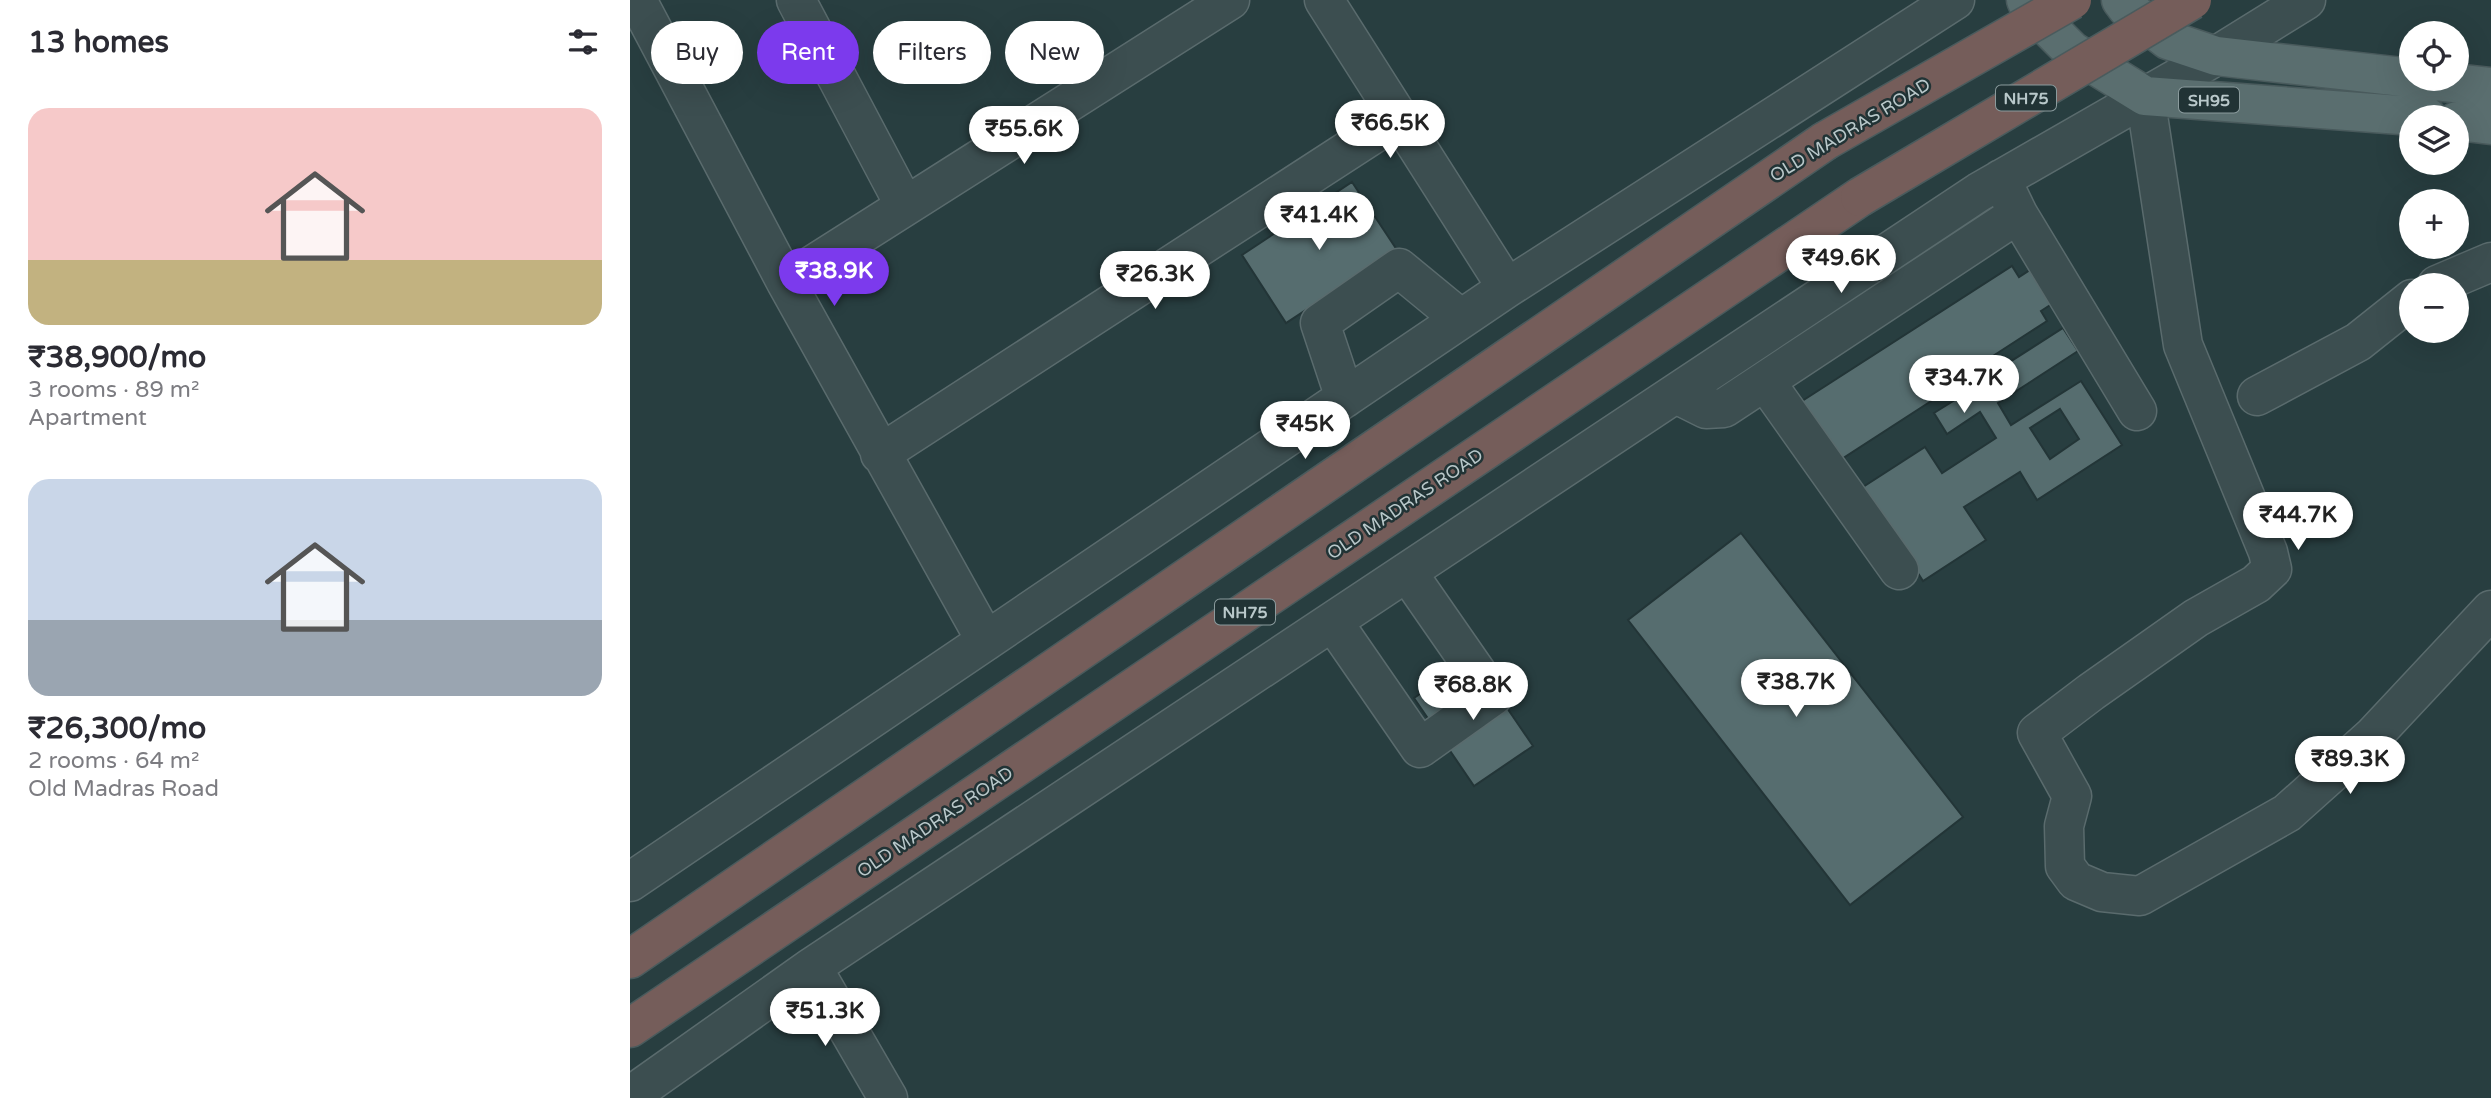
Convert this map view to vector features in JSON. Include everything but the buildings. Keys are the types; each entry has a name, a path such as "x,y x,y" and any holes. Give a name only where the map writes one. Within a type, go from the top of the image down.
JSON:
{"highway":[{"name":"OLD MADRAS ROAD","path":"630,959 1825,141 2072,0"},
{"name":"OLD MADRAS ROAD","path":"630,1028 1860,197 2192,0"}],"main road":[{"name":"SH95","path":"2026,0 2031,9 2072,51 2145,96 2399,115"},
{"path":"2124,4 2168,40 2216,55 2399,76"},
{"path":"2321,109 2328,69"},
{"path":"2469,84 2491,87"},
{"path":"2469,122 2491,125"}],"street":[{"path":"637,0 786,282 986,641"},
{"path":"796,0 905,206"},
{"path":"786,282 1230,0"},
{"path":"1324,0 1507,288"},
{"path":"630,882 1507,288 1955,0"},
{"path":"630,1096 812,967 2001,179 2306,0"},
{"path":"2145,96 2183,345 2268,552 2272,569 2256,584 2196,618 2037,733 2072,796 2064,826 2065,866 2076,881 2102,892 2140,896 2287,813 2373,736 2491,610"},
{"path":"880,454 1398,118"},
{"path":"2001,179 2018,214 2137,411"},
{"path":"1676,394 1706,409 1724,408 2018,214"},
{"path":"2465,273 2491,262"},
{"path":"1345,398 1320,323 1399,268 1461,319"},
{"path":"2257,397 2358,342 2399,309"},
{"path":"1765,381 1899,570"},
{"path":"1333,622 1420,748 1493,696 1407,572"},
{"path":"812,967 888,1098"}]}
